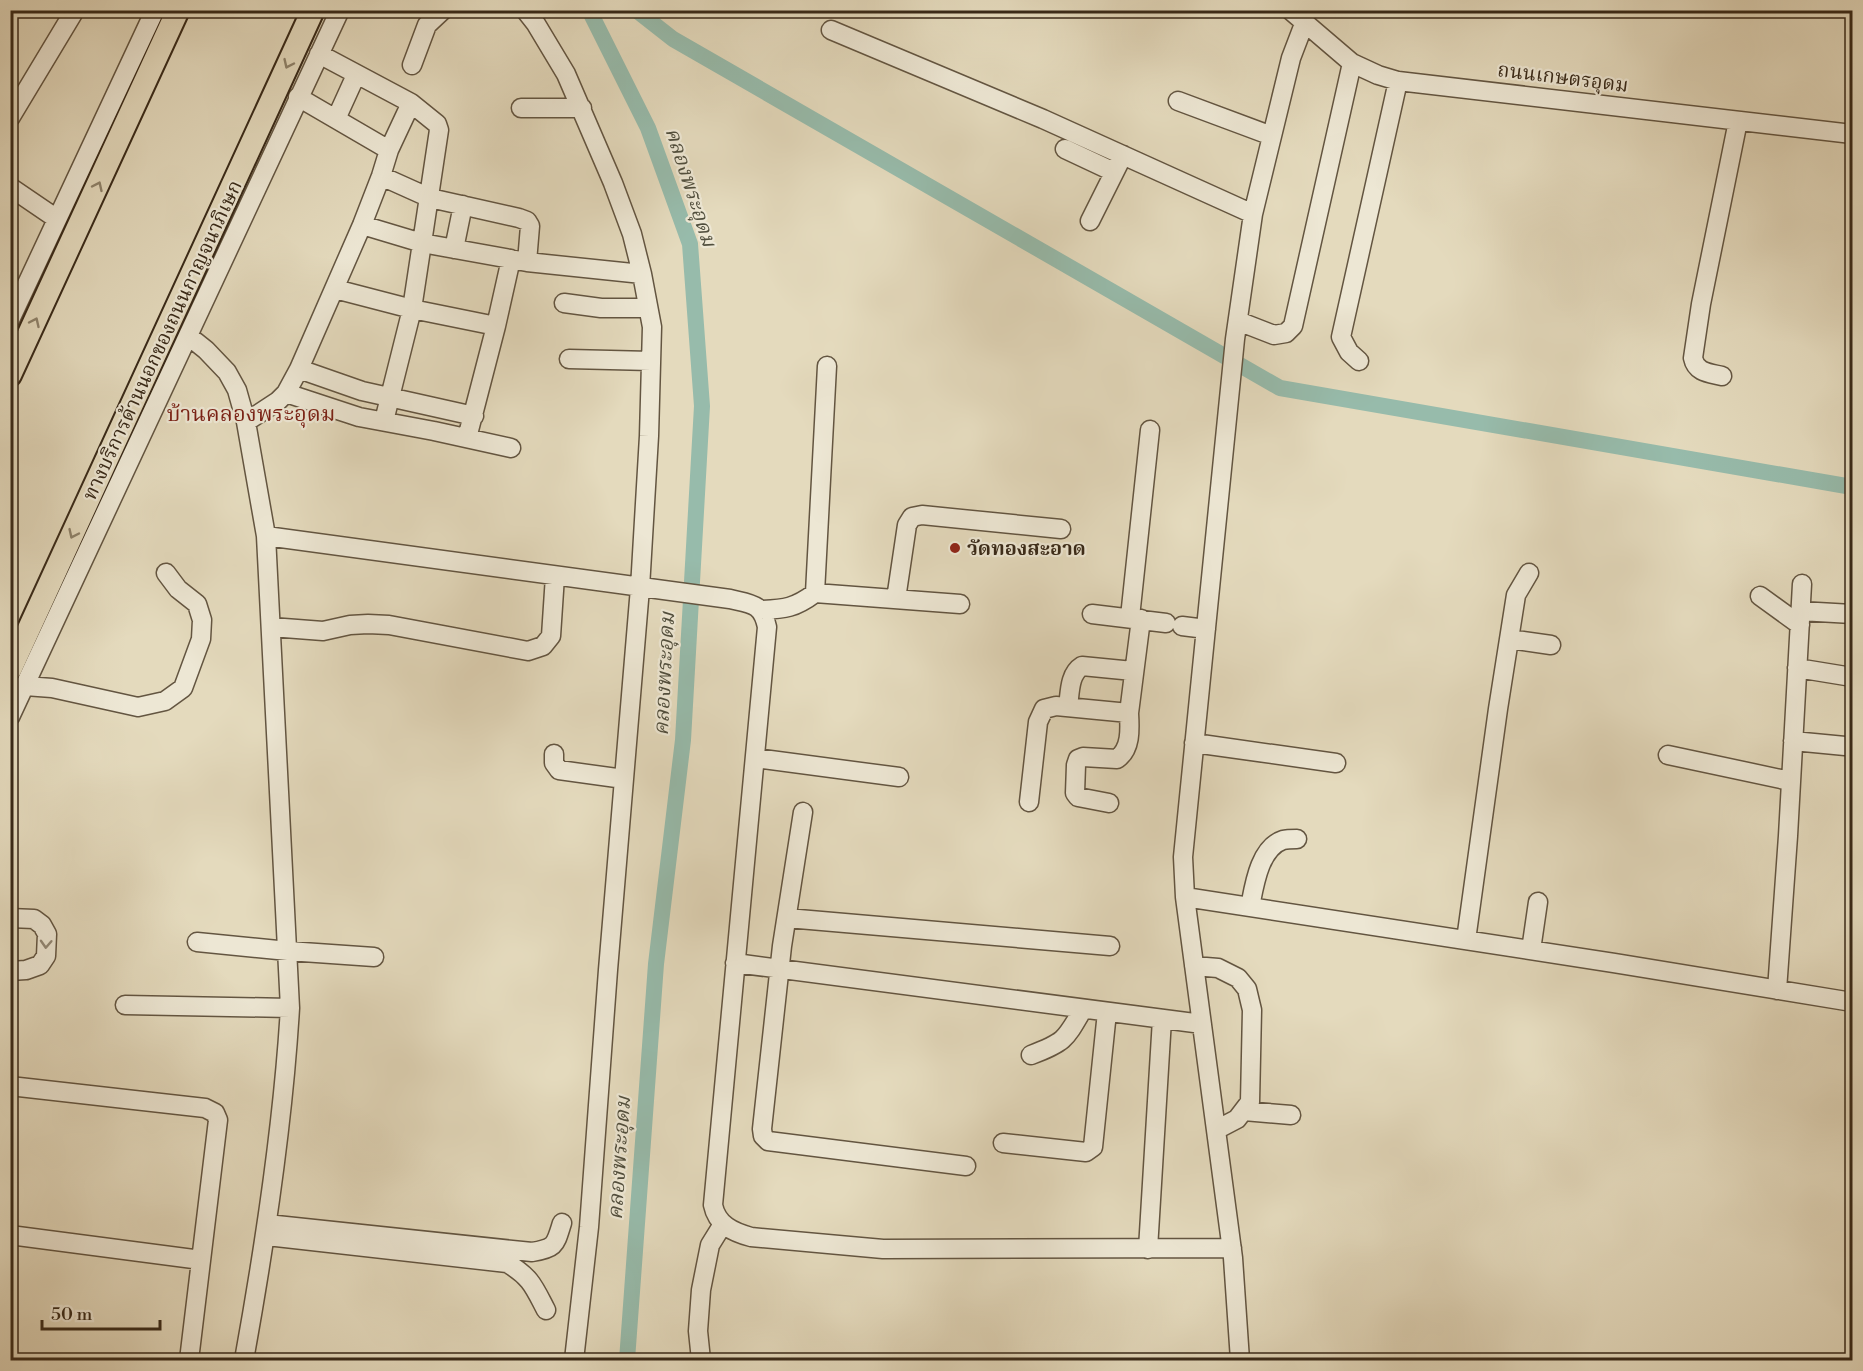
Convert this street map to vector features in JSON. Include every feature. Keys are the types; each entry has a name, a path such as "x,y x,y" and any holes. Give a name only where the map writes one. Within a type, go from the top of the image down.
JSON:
{"main road":[{"path":"10,375 178,10"},
{"name":"ทางบริการด้านนอกของถนนกาญจนาภิเษก","path":"18,678 176,309 313,10"}],"street":[{"path":"10,118 75,10"},
{"path":"10,320 155,10"},
{"path":"10,717 18,678 188,338 340,10"},
{"path":"412,65 427,25 443,10"},
{"path":"525,10 566,74 582,108 632,234 652,327 649,589 624,779 589,1227 574,1360"},
{"name":"ถนนเกษตรอุดม","path":"1290,10 1352,63 1398,81 1852,134"},
{"path":"1240,1360 1232,1248 1185,897 1183,857 1230,392 1253,214 1291,58 1304,24"},
{"path":"831,30 1043,119 1253,214"},
{"path":"319,54 411,103 440,130 412,309 384,422"},
{"path":"1237,330 1274,335 1286,333 1293,326 1352,63"},
{"path":"336,119 356,75"},
{"path":"1359,361 1348,352 1341,337 1398,81"},
{"path":"298,97 389,150"},
{"path":"1178,101 1272,136"},
{"path":"246,422 286,393 299,369 362,225 389,150 411,103"},
{"path":"521,108 582,108"},
{"path":"1722,376 1700,370 1694,365 1693,358 1701,304 1738,121"},
{"path":"1065,149 1114,172"},
{"path":"1090,221 1123,155"},
{"path":"381,176 430,198 519,218 530,226 496,326 468,438"},
{"path":"10,187 57,219"},
{"path":"454,249 463,205"},
{"path":"362,225 422,243 454,249 519,260 642,274"},
{"path":"335,289 412,309 496,326"},
{"path":"564,303 601,308 648,308"},
{"path":"188,338 206,350 227,372 237,390 246,422 266,536 271,627 290,1008 267,1230 244,1360"},
{"path":"569,359 651,361"},
{"path":"815,593 827,366"},
{"path":"299,369 362,392 474,416"},
{"path":"286,393 359,417 511,448"},
{"path":"1109,803 1078,797 1075,793 1076,765 1078,759 1083,757 1117,759 1124,754 1128,741 1150,430"},
{"path":"896,599 907,525 912,517 922,514 1061,529"},
{"path":"266,536 730,599 753,604 761,610 767,627 713,1205 714,1212 723,1224 738,1234 751,1237 883,1249 1232,1248"},
{"path":"18,678 138,707 165,701 183,688 201,639 202,620 197,604 178,589 166,573"},
{"path":"1466,940 1516,595 1528,573"},
{"path":"271,627 323,631 350,625 388,625 528,651 543,646 551,636 555,576"},
{"path":"1777,990 1802,584"},
{"path":"761,610 795,607 815,593 960,604"},
{"path":"1760,596 1800,618 1852,614"},
{"path":"1092,614 1206,628"},
{"path":"1509,639 1551,645"},
{"path":"1068,707 1073,676 1082,666 1133,671"},
{"path":"1797,668 1852,677"},
{"path":"1029,802 1038,722 1044,709 1056,706 1129,713"},
{"path":"1793,741 1845,746"},
{"path":"1194,743 1336,763"},
{"path":"554,754 554,763 559,770 624,779"},
{"path":"1668,755 1790,782"},
{"path":"755,758 899,777"},
{"path":"802,812 780,969 763,1136 768,1141 966,1166"},
{"path":"1250,907 1256,877 1266,854 1277,843 1297,839"},
{"path":"1185,897 1852,1002"},
{"path":"1530,950 1538,902"},
{"path":"10,918 34,919 42,925 47,934 46,956 40,965 26,970 10,971"},
{"path":"787,918 1110,946"},
{"path":"197,942 374,957"},
{"path":"735,963 1202,1024"},
{"path":"1194,966 1218,968 1238,978 1247,989 1252,1010 1250,1102 1237,1119 1216,1130"},
{"path":"125,1005 290,1008"},
{"path":"1031,1055 1055,1046 1067,1037 1083,1009"},
{"path":"1003,1143 1086,1152 1092,1147 1107,1012"},
{"path":"1148,1249 1162,1019"},
{"path":"10,1086 205,1108 215,1113 218,1120 189,1360"},
{"path":"1244,1111 1291,1115"},
{"path":"267,1230 532,1252 549,1249 556,1241 562,1222"},
{"path":"701,1360 698,1331 701,1290 710,1245 723,1224"},
{"path":"267,1230 507,1263 532,1281 546,1310"},
{"path":"10,1235 201,1260"}],"waterway":[{"name":"คลองพระอุดม","path":"589,10 648,128 690,244 702,406 683,740 656,964 627,1360"},
{"path":"636,10 673,39 1280,388 1852,487"}],"place":[{"name":"วัดทองสะอาด","path":"955,548"}],"district":[{"name":"บ้านคลองพระอุดม","path":"251,413"}]}
